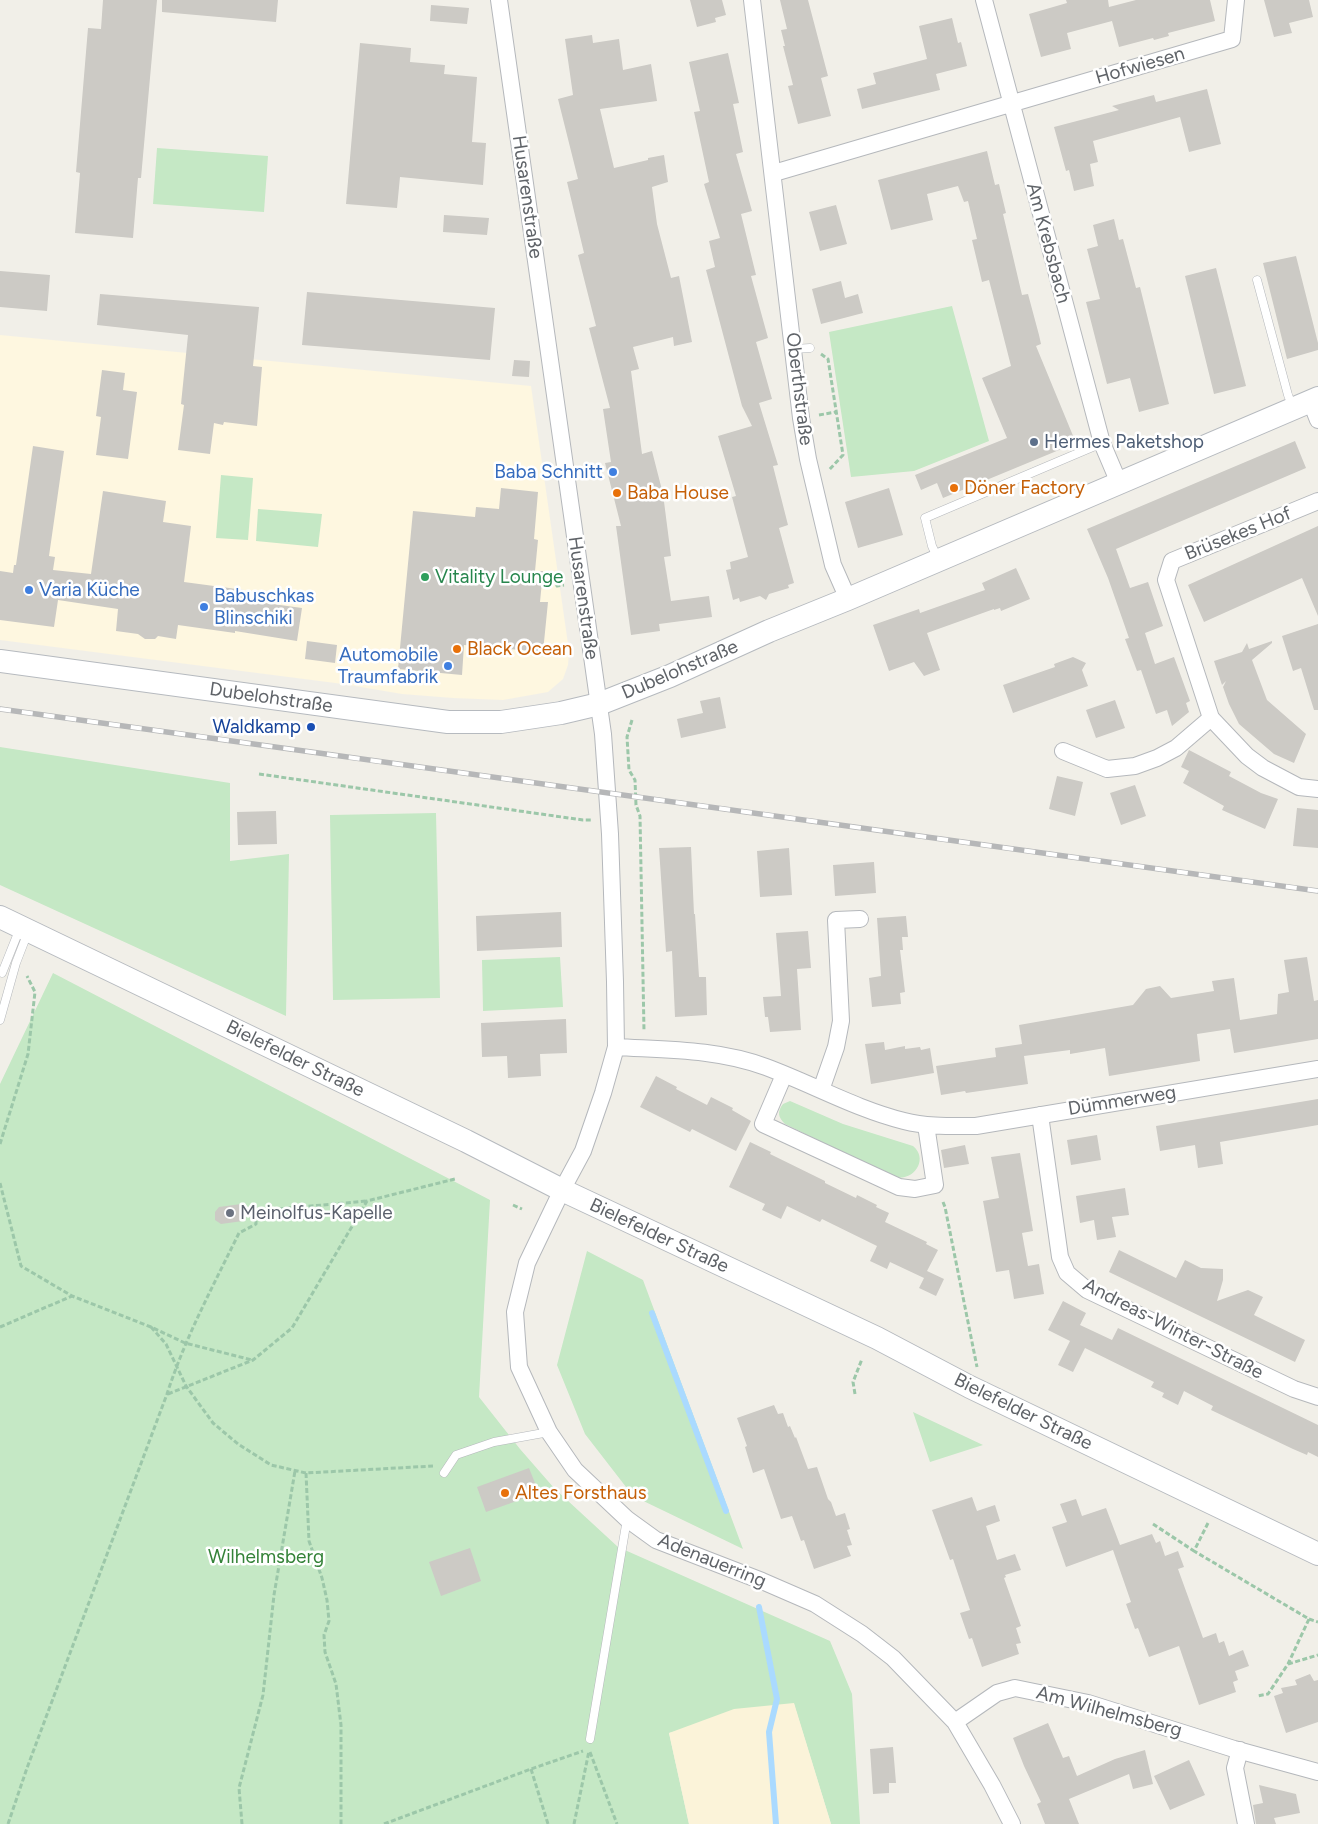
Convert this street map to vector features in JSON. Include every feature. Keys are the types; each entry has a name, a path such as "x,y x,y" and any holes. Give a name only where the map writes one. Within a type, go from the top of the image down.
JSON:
{"main road":[{"name":"Dubelohstraße","path":"0,660 448,722 501,722 562,713 599,704 670,676 770,631 1119,483 1310,407"},
{"name":"Bielefelder Straße","path":"0,917 466,1141 562,1190 876,1338 970,1387 1318,1554"}],"street":[{"name":"Husarenstraße","path":"499,0 599,704 609,819 616,982 616,1047 604,1093 582,1151 562,1190"},
{"name":"Oberthstraße","path":"752,0 774,173 802,348 801,418 814,486 833,565 848,599"},
{"name":"Am Krebsbach","path":"984,0 1102,444 1119,483"},
{"name":"Hofwiesen","path":"1011,103 1232,39 1236,0"},
{"path":"774,173 1011,103"},
{"name":"Brüsekes Hof","path":"1318,501 1172,561 1166,580 1211,718 1247,756 1263,768 1299,787 1318,789"},
{"path":"1063,751 1107,769 1135,766 1157,758 1176,748 1211,718"},
{"path":"821,1090 836,1047 842,1021 836,920 860,919"},
{"name":"Dümmerweg","path":"616,1047 709,1052 747,1061 870,1110 905,1122 926,1125 976,1126 1318,1069"},
{"path":"784,1075 763,1124 899,1187 915,1189 935,1185 926,1125"},
{"name":"Andreas-Winter-Straße","path":"1040,1115 1060,1257 1067,1273 1087,1290 1294,1389 1318,1397"},
{"name":"Adenauerring","path":"562,1190 527,1264 515,1312 519,1367 549,1432 574,1470 627,1519 656,1540 762,1581 815,1604 862,1634 894,1658 955,1722 992,1785 1012,1824"},
{"name":"Am Wilhelmsberg","path":"955,1722 997,1693 1015,1688 1088,1703 1318,1772"},
{"path":"1240,1750 1234,1768 1246,1824"}],"lane":[{"path":"1257,280 1288,395 1310,407"},
{"path":"939,560 932,546 925,518 1102,444"},
{"path":"0,1020 25,928"},
{"path":"0,972 2,973 25,928"},
{"path":"444,1473 456,1455 494,1442 549,1432"},
{"path":"590,1739 627,1519"}],"path":[{"path":"802,348 828,358 843,455 814,486"},
{"path":"542,576 555,575 557,586"},
{"path":"632,720 627,737 629,770 635,780 636,805 640,816 644,1039"},
{"path":"259,774 583,820 609,819"},
{"path":"0,1144 28,1054 35,992 21,966 16,963"},
{"path":"8,1824 27,1768 185,1343 239,1233 256,1224 256,1211 367,1201 456,1179"},
{"path":"0,1183 21,1266 72,1296 151,1327 185,1343 253,1360"},
{"path":"935,1185 945,1207 977,1368 970,1387"},
{"path":"167,1394 253,1360 292,1328 367,1201"},
{"path":"513,1205 522,1209"},
{"path":"0,1327 72,1296"},
{"path":"151,1327 166,1344 186,1386 213,1423 238,1444 271,1465 306,1473 448,1465"},
{"path":"855,1394 853,1382 862,1359"},
{"path":"242,1824 239,1788 263,1695 274,1595 295,1471"},
{"path":"306,1473 309,1541 322,1578 327,1600 329,1621 324,1635 325,1652 336,1684 341,1725 341,1824"},
{"path":"1194,1551 1208,1522"},
{"path":"1153,1524 1194,1551 1309,1619 1318,1622"},
{"path":"1257,1696 1268,1694 1288,1664 1309,1619"},
{"path":"1288,1664 1318,1655"},
{"path":"574,1824 590,1739"},
{"path":"384,1824 531,1769 589,1750"},
{"path":"589,1750 616,1824"},
{"path":"531,1769 548,1824"}],"shaded area":[{"path":"0,335 531,386 569,651 568,665 563,679 548,692 503,700 453,698 402,694 343,684 0,640"}],"green space":[{"path":"157,148 268,156 264,212 153,204"},
{"path":"952,306 989,441 914,471 851,477 829,332"},
{"path":"221,475 253,478 248,540 216,538"},
{"path":"258,509 322,514 318,547 256,541"},
{"path":"0,747 230,783 230,861 289,854 286,1016 0,885"},
{"path":"436,813 440,998 333,1000 330,815"},
{"path":"560,957 563,1007 483,1011 482,960"},
{"name":"Wilhelmsberg","path":"53,973 490,1200 479,1397 554,1488 618,1547 830,1641 852,1694 860,1824 831,1824 794,1704 669,1733 689,1824 0,1824 0,1084"},
{"path":"790,1101 843,1124 913,1146 918,1151 920,1157 917,1168 908,1176 894,1177 785,1124 779,1112 783,1104"},
{"path":"587,1251 643,1280 743,1549 633,1496 585,1434 557,1365"},
{"path":"913,1412 983,1445 930,1462"}],"sand":[{"path":"794,1703 831,1824 689,1824 669,1733 734,1709"}],"building":[{"path":"103,0 157,0 141,178 138,178 133,238 75,233 80,173 76,172 88,28 101,29"},
{"path":"162,0 278,0 276,22 162,12"},
{"path":"690,0 722,0 726,15 715,18 716,22 697,27"},
{"path":"780,0 808,0 828,76 821,78 831,116 798,124 788,86 793,85 783,46 785,46 781,30 787,29"},
{"path":"1066,0 1108,0 1109,7 1136,0 1210,0 1215,21 1168,33 1169,36 1119,47 1112,21 1067,33 1071,49 1041,57 1029,14 1067,3"},
{"path":"1264,0 1309,0 1313,17 1289,23 1292,33 1274,37"},
{"path":"431,5 469,8 467,24 430,21"},
{"path":"952,18 958,43 961,42 967,66 936,74 940,90 862,109 857,89 876,84 873,73 927,59 919,26"},
{"path":"592,35 593,43 619,39 623,70 651,64 657,101 600,109 614,168 664,155 668,182 652,187 657,224 671,278 679,276 692,342 674,346 673,337 633,347 639,369 631,371 642,454 652,451 663,494 671,556 664,557 671,601 709,596 712,617 659,624 660,631 631,635 616,526 621,526 605,463 611,462 603,409 610,408 589,328 596,326 578,255 584,253 567,182 578,179 558,99 573,95 565,39"},
{"path":"360,43 411,48 410,62 445,65 444,74 477,77 472,142 486,143 483,185 400,177 397,208 346,204"},
{"path":"728,53 739,103 733,104 743,152 736,154 752,211 741,214 756,275 751,276 768,338 756,342 772,399 759,403 778,465 773,466 788,525 779,528 794,583 788,585 789,588 769,594 766,600 760,596 740,602 739,598 733,600 726,570 731,569 730,562 748,557 732,497 736,496 718,436 752,426 742,406 706,270 715,267 709,241 720,238 704,184 709,182 694,112 700,111 689,62"},
{"path":"1207,89 1221,144 1189,152 1180,117 1093,141 1098,162 1090,164 1094,186 1074,191 1069,170 1066,171 1054,127 1119,110 1112,106 1154,95 1156,102"},
{"path":"987,151 995,185 999,184 1006,213 1003,214 1022,295 1028,294 1039,335 1041,344 1036,346 1076,443 943,498 937,483 921,490 915,475 1007,438 982,378 1011,366 989,280 982,282 972,240 977,239 968,201 964,202 958,186 927,194 933,220 891,230 878,180"},
{"path":"836,205 847,244 820,251 809,212"},
{"path":"444,215 489,218 487,235 443,232"},
{"path":"1114,219 1119,240 1123,239 1136,288 1140,287 1169,404 1139,412 1130,378 1107,384 1086,302 1100,299 1087,249 1098,246 1093,225"},
{"path":"1296,256 1318,343 1318,350 1287,359 1263,263"},
{"path":"1216,268 1246,386 1214,394 1185,276"},
{"path":"0,271 50,275 47,311 0,307"},
{"path":"841,281 845,298 858,294 863,313 821,324 812,289"},
{"path":"307,292 495,308 490,360 302,345"},
{"path":"100,294 259,307 253,366 262,367 257,426 224,422 223,425 214,423 210,454 178,450 184,405 181,404 188,335 97,325"},
{"path":"514,360 530,361 529,377 512,376"},
{"path":"102,370 125,373 123,390 137,392 128,459 96,455 101,417 96,416"},
{"path":"1295,441 1306,468 1116,549 1130,588 1148,582 1163,626 1145,633 1155,664 1174,657 1190,701 1186,703 1189,712 1172,726 1167,710 1156,714 1141,670 1137,671 1125,639 1129,638 1108,578 1087,529"},
{"path":"33,446 64,451 49,556 55,557 53,570 91,574 103,491 166,501 163,522 191,526 184,582 244,590 243,600 302,608 297,641 235,631 235,633 178,625 176,639 158,636 155,639 145,639 138,634 116,631 118,609 58,600 54,627 0,620 0,571 13,573 14,565 16,565"},
{"path":"501,488 538,492 534,539 538,540 535,571 543,571 540,602 548,602 543,652 464,645 462,675 398,669 413,511 475,517 476,507 499,509"},
{"path":"889,488 903,535 858,548 845,502"},
{"path":"1318,526 1318,616 1302,578 1204,622 1188,585"},
{"path":"1016,568 1030,599 1001,611 1000,608 994,609 927,633 940,670 924,676 914,662 889,671 873,625 919,609 920,613 985,590 982,583"},
{"path":"1318,624 1318,710 1314,710 1301,668 1293,671 1282,636"},
{"path":"307,641 337,645 335,663 305,659"},
{"path":"1272,641 1252,660 1267,700 1306,734 1294,763 1274,754 1239,724 1223,687 1226,681 1222,685 1214,661 1242,652 1247,643 1249,649"},
{"path":"1073,657 1086,663 1082,670 1088,686 1013,713 1003,685 1055,667 1054,664"},
{"path":"720,697 726,728 681,738 677,719 703,713 700,701"},
{"path":"1115,700 1125,728 1096,738 1086,710"},
{"path":"1189,750 1231,772 1229,776 1261,793 1278,799 1265,829 1222,810 1224,806 1183,783 1189,771 1181,767"},
{"path":"1057,776 1083,782 1075,816 1049,809"},
{"path":"1135,785 1146,816 1121,825 1110,793"},
{"path":"1297,808 1318,810 1318,848 1293,846"},
{"path":"276,811 277,844 238,845 237,812"},
{"path":"691,847 699,977 706,977 707,1015 675,1017 672,951 666,952 659,848"},
{"path":"789,848 792,895 760,897 757,851"},
{"path":"874,862 876,893 835,896 833,865"},
{"path":"561,912 562,947 477,951 476,916"},
{"path":"906,916 908,937 902,937 903,950 900,950 905,992 900,993 901,1004 872,1007 869,978 881,976 877,918"},
{"path":"808,931 811,968 797,969 801,1030 770,1032 768,1017 765,1017 763,997 781,996 776,933"},
{"path":"1307,957 1314,1001 1318,1000 1318,1039 1234,1053 1230,1029 1197,1034 1200,1061 1109,1076 1105,1048 1070,1054 1070,1050 1024,1056 1028,1084 941,1095 936,1066 996,1057 995,1048 1022,1044 1019,1025 1133,1005 1146,989 1160,986 1171,998 1214,991 1212,981 1234,978 1240,1020 1277,1014 1278,994 1289,992 1284,960"},
{"path":"566,1019 567,1053 540,1054 541,1076 508,1078 507,1056 482,1057 481,1023"},
{"path":"884,1042 885,1050 905,1046 905,1049 920,1047 921,1050 930,1048 934,1073 871,1084 865,1044"},
{"path":"656,1076 707,1105 711,1097 733,1108 732,1110 751,1121 736,1151 692,1129 690,1132 640,1107"},
{"path":"1318,1099 1318,1125 1220,1142 1223,1164 1198,1168 1195,1145 1160,1151 1156,1126"},
{"path":"1097,1135 1101,1160 1071,1165 1067,1140"},
{"path":"750,1142 825,1181 825,1183 856,1198 857,1195 877,1205 876,1207 889,1213 885,1222 927,1242 926,1244 938,1250 927,1271 944,1279 936,1296 919,1288 924,1278 890,1262 887,1269 870,1261 877,1246 822,1219 820,1222 787,1206 781,1219 762,1210 765,1204 729,1187"},
{"path":"965,1145 969,1164 944,1168 941,1150"},
{"path":"1020,1153 1033,1231 1022,1233 1028,1266 1039,1264 1044,1294 1014,1299 1009,1270 996,1272 983,1201 999,1198 991,1157"},
{"path":"1125,1188 1129,1215 1112,1217 1116,1237 1097,1240 1094,1220 1080,1223 1076,1196"},
{"name":"Meinolfus-Kapelle","path":"241,1204 243,1221 221,1224 215,1220 215,1212 219,1207"},
{"path":"1119,1250 1176,1278 1185,1260 1201,1268 1223,1269 1223,1280 1217,1301 1248,1290 1263,1297 1254,1315 1305,1340 1295,1362 1109,1272"},
{"path":"1063,1301 1086,1313 1080,1325 1112,1340 1118,1328 1318,1425 1318,1457 1308,1452 1307,1455 1293,1449 1211,1410 1213,1406 1184,1391 1178,1405 1162,1397 1164,1393 1151,1387 1154,1382 1085,1348 1073,1372 1058,1365 1070,1341 1048,1330"},
{"path":"774,1405 778,1414 783,1413 788,1427 790,1426 796,1437 808,1469 817,1467 836,1516 845,1513 850,1529 847,1530 852,1545 847,1546 851,1556 814,1569 804,1540 801,1541 792,1516 781,1519 764,1469 753,1473 745,1447 747,1446 737,1418"},
{"path":"529,1468 539,1493 486,1512 477,1487"},
{"path":"972,1497 977,1511 995,1505 1000,1521 986,1526 997,1560 1015,1554 1021,1570 1005,1575 1006,1577 1004,1578 1021,1626 1016,1628 1021,1643 1016,1644 1019,1654 982,1667 972,1638 969,1639 960,1613 970,1610 953,1559 950,1560 932,1510"},
{"path":"1076,1499 1082,1516 1106,1508 1120,1545 1152,1534 1156,1543 1160,1541 1165,1556 1178,1551 1184,1567 1178,1569 1203,1638 1216,1633 1219,1643 1224,1641 1229,1656 1243,1650 1249,1666 1235,1671 1238,1680 1233,1682 1236,1692 1199,1705 1179,1646 1149,1657 1138,1628 1135,1629 1126,1604 1131,1602 1113,1550 1066,1567 1052,1527 1067,1522 1060,1504"},
{"path":"470,1548 481,1581 441,1596 429,1562"},
{"path":"1310,1674 1314,1681 1318,1680 1318,1722 1286,1733 1274,1696 1283,1693 1281,1688 1297,1685 1295,1680"},
{"path":"1048,1723 1063,1758 1069,1756 1077,1776 1115,1759 1145,1750 1153,1784 1133,1789 1129,1774 1069,1799 1079,1824 1045,1824 1037,1804 1041,1802 1013,1738"},
{"path":"893,1747 896,1783 889,1783 889,1793 873,1794 870,1749"},
{"path":"1189,1760 1205,1795 1170,1810 1154,1776"},
{"path":"1259,1785 1296,1794 1300,1813 1274,1818 1276,1824 1256,1824 1253,1805 1263,1803"}],"waterway":[{"path":"652,1313 726,1511"},
{"path":"759,1607 777,1699 769,1732 776,1824"}],"railway":[{"path":"0,709 1318,891"}],"place":[{"name":"Hermes Paketshop","path":"1034,442"},
{"name":"Baba Schnitt","path":"613,472"},
{"name":"Döner Factory","path":"954,488"},
{"name":"Baba House","path":"617,493"},
{"name":"Vitality Lounge","path":"425,577"},
{"name":"Varia Küche","path":"29,590"},
{"name":"Babuschkas Blinschiki","path":"204,607"},
{"name":"Black Ocean","path":"457,649"},
{"name":"Automobile Traumfabrik","path":"448,666"},
{"name":"Waldkamp","path":"311,727"},
{"name":"Meinolfus-Kapelle","path":"230,1213"},
{"name":"Altes Forsthaus","path":"505,1493"}]}
